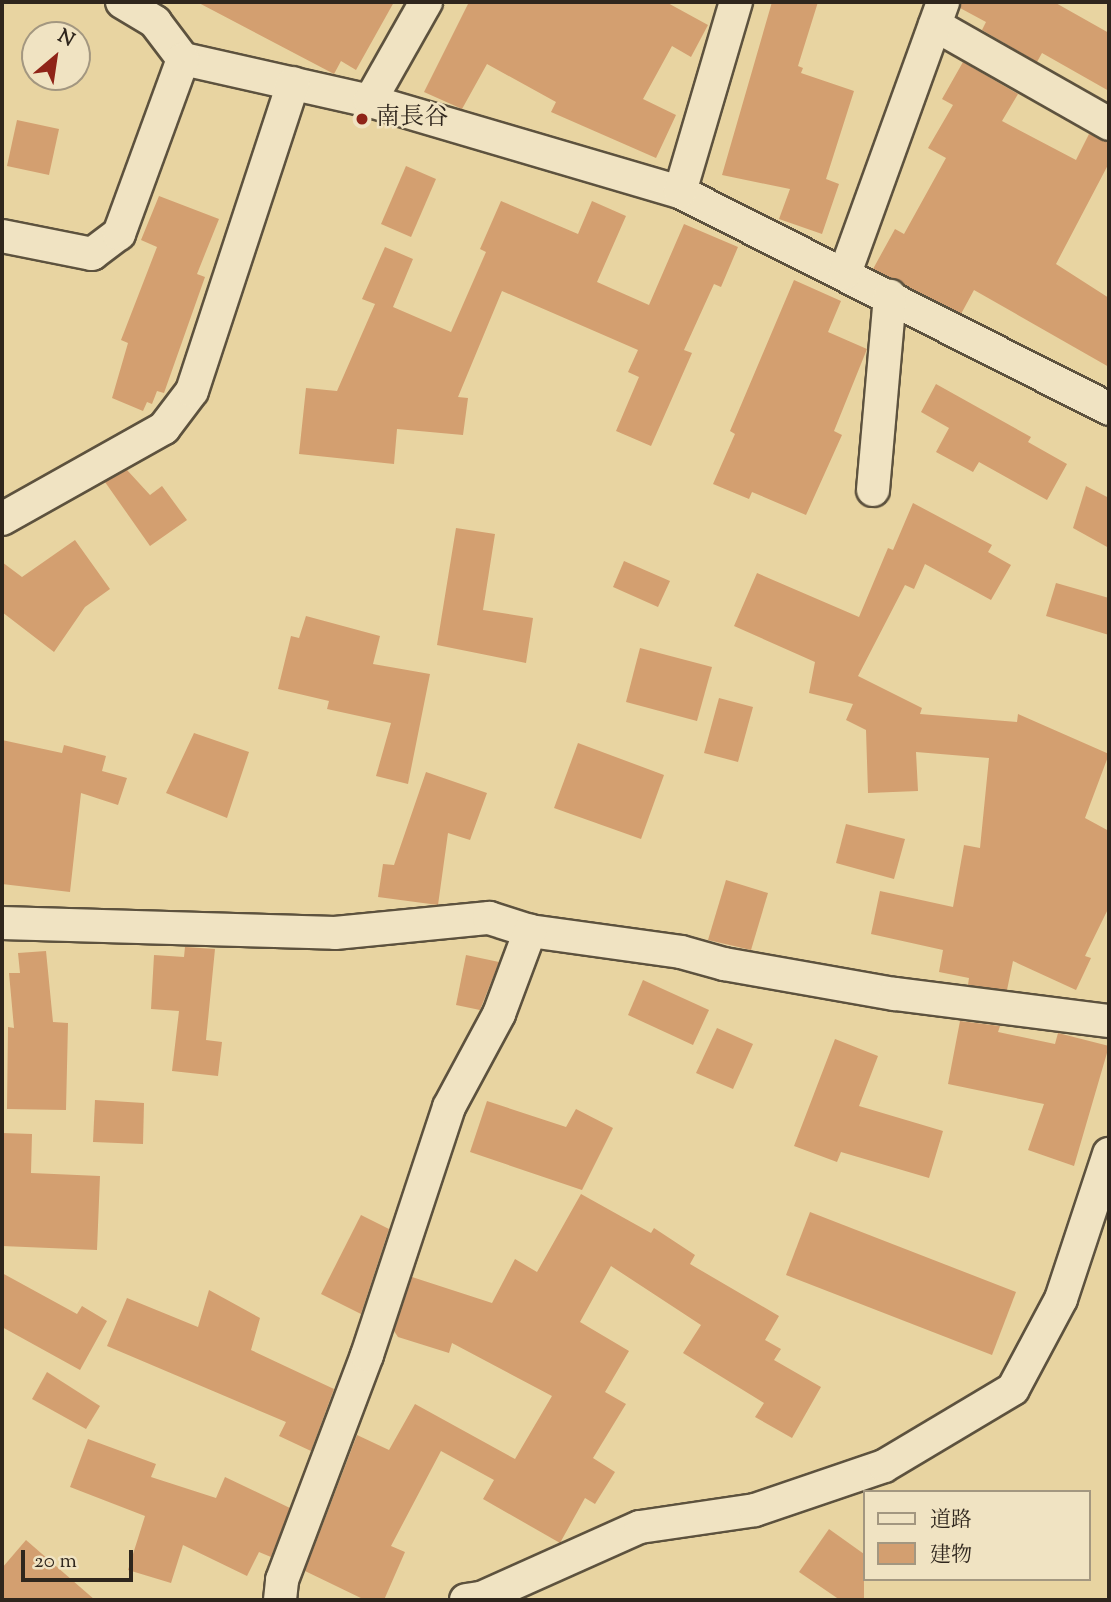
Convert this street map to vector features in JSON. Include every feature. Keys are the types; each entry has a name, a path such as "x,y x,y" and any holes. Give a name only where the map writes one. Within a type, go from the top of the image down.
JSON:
{"street":[{"path":"2,236 92,254 119,234 183,59 161,12 122,2"},
{"path":"370,101 426,2"},
{"path":"680,192 736,2"},
{"path":"845,273 939,14 1109,124"},
{"path":"183,59 370,101 680,192 845,273 1109,409"},
{"path":"2,519 164,428 191,391 293,83"},
{"path":"873,490 890,296"},
{"path":"2,923 335,933 489,918 530,931 681,952 724,964 895,994 1109,1021"},
{"path":"281,1600 282,1580 367,1355 449,1107 499,1014 530,931"},
{"path":"466,1600 481,1598 640,1527 755,1510 884,1465 1013,1389 1061,1299 1109,1154"}],"building":[{"path":"197,2 394,2 356,70 341,61 334,74"},
{"path":"469,2 666,2 708,25 691,57 672,46 643,99 676,115 656,158 551,112 556,102 487,64 462,109 424,92"},
{"path":"772,2 818,2 798,66 803,68 801,73 854,91 826,179 839,184 822,234 779,219 790,189 722,175"},
{"path":"961,2 1054,2 1109,33 1109,91 1042,53 1037,62 982,30 986,22 960,8"},
{"path":"963,62 1018,94 1002,121 1076,160 1089,134 1109,142 1109,163 1056,264 1109,298 1109,367 974,290 961,314 873,269 895,229 904,234 946,158 928,148 953,105 942,99"},
{"path":"17,120 59,129 49,175 7,166"},
{"path":"406,166 436,179 411,237 381,224"},
{"path":"159,196 219,219 197,274 205,277 164,393 157,391 152,404 147,402 143,411 112,398 128,343 121,340 157,247 141,240"},
{"path":"501,201 578,234 592,201 626,216 597,282 649,305 684,224 738,247 721,287 714,284 684,350 692,353 651,446 616,431 639,377 628,372 638,350 502,291 458,397 468,398 463,435 397,429 394,464 299,454 306,388 337,391 375,304 362,299 385,247 413,259 393,307 451,332 486,252 480,249"},
{"path":"794,280 841,301 828,332 867,349 834,431 842,435 806,515 752,492 749,499 713,484 735,434 730,431"},
{"path":"936,384 1031,437 1028,442 1067,464 1047,500 979,462 973,472 936,452 949,428 921,412"},
{"path":"127,470 150,495 162,486 187,520 150,546 105,482"},
{"path":"1086,486 1109,498 1109,548 1073,528"},
{"path":"913,503 992,545 988,552 1011,565 991,600 925,564 914,589 905,585 858,676 922,708 920,714 1017,722 1018,714 1109,754 1085,818 1109,831 1109,907 1085,956 1091,958 1076,990 1013,961 1007,990 968,985 969,978 939,972 943,950 871,934 880,891 953,907 964,845 980,848 989,758 916,752 918,791 868,793 866,730 846,720 853,704 809,693 815,662 734,626 757,573 859,617 888,548 893,550"},
{"path":"456,528 495,534 483,610 533,618 526,663 437,645"},
{"path":"75,540 110,589 85,607 54,652 2,612 2,562 22,577"},
{"path":"624,561 670,581 658,607 613,587"},
{"path":"1056,583 1109,598 1109,635 1046,616"},
{"path":"306,616 380,636 373,664 430,674 408,784 376,776 391,723 327,709 329,701 278,689 291,636 299,638"},
{"path":"640,648 712,667 697,721 626,702"},
{"path":"719,698 753,707 738,762 704,753"},
{"path":"194,733 249,752 227,818 166,793"},
{"path":"2,740 62,753 64,745 106,756 102,771 127,778 118,805 81,793 70,892 2,884"},
{"path":"578,743 664,775 641,839 554,808"},
{"path":"426,772 487,793 470,840 448,833 438,905 378,897 383,864 394,865"},
{"path":"846,824 905,839 894,879 836,863"},
{"path":"726,880 768,893 751,950 708,940"},
{"path":"185,947 215,949 206,1040 222,1042 218,1076 172,1071 179,1011 151,1009 154,955 184,957"},
{"path":"46,951 53,1022 68,1023 66,1110 7,1109 8,1027 14,1028 9,973 20,973 18,953"},
{"path":"466,955 499,962 480,1010 456,1005"},
{"path":"643,980 709,1010 693,1045 628,1015"},
{"path":"960,1021 1000,1026 998,1032 1055,1044 1058,1033 1109,1046 1074,1166 1028,1150 1044,1104 948,1084"},
{"path":"717,1028 753,1044 733,1089 696,1073"},
{"path":"835,1039 878,1056 859,1106 943,1131 929,1178 841,1152 837,1162 794,1146"},
{"path":"95,1100 144,1103 143,1144 93,1142"},
{"path":"487,1101 566,1127 576,1109 613,1128 582,1190 470,1152"},
{"path":"2,1133 32,1134 31,1173 100,1176 97,1250 2,1246"},
{"path":"581,1194 651,1233 654,1228 695,1255 690,1264 779,1316 765,1340 781,1349 774,1360 821,1387 792,1438 755,1417 764,1403 683,1353 701,1325 611,1266 580,1322 629,1351 605,1392 626,1404 593,1458 615,1472 595,1504 585,1498 560,1543 483,1499 494,1480 441,1451 391,1546 405,1552 384,1600 365,1600 305,1571 357,1435 389,1450 415,1404 515,1459 552,1396 452,1343 449,1353 398,1337 394,1331 412,1277 492,1303 515,1259 537,1272"},
{"path":"810,1212 1016,1292 992,1355 786,1275"},
{"path":"361,1215 389,1229 361,1314 321,1294"},
{"path":"2,1273 77,1314 82,1306 107,1321 80,1370 2,1327"},
{"path":"209,1290 260,1318 251,1350 334,1389 311,1451 279,1436 286,1422 107,1346 127,1298 198,1327"},
{"path":"47,1372 100,1406 86,1429 32,1399"},
{"path":"88,1439 156,1464 151,1477 216,1498 225,1477 290,1508 271,1557 259,1552 247,1576 183,1545 171,1583 128,1570 145,1516 70,1487"},
{"path":"829,1529 862,1553 864,1600 840,1600 799,1572"},
{"path":"26,1540 95,1600 2,1600 2,1568"}],"place":[{"name":"南長谷","path":"362,119"}]}
